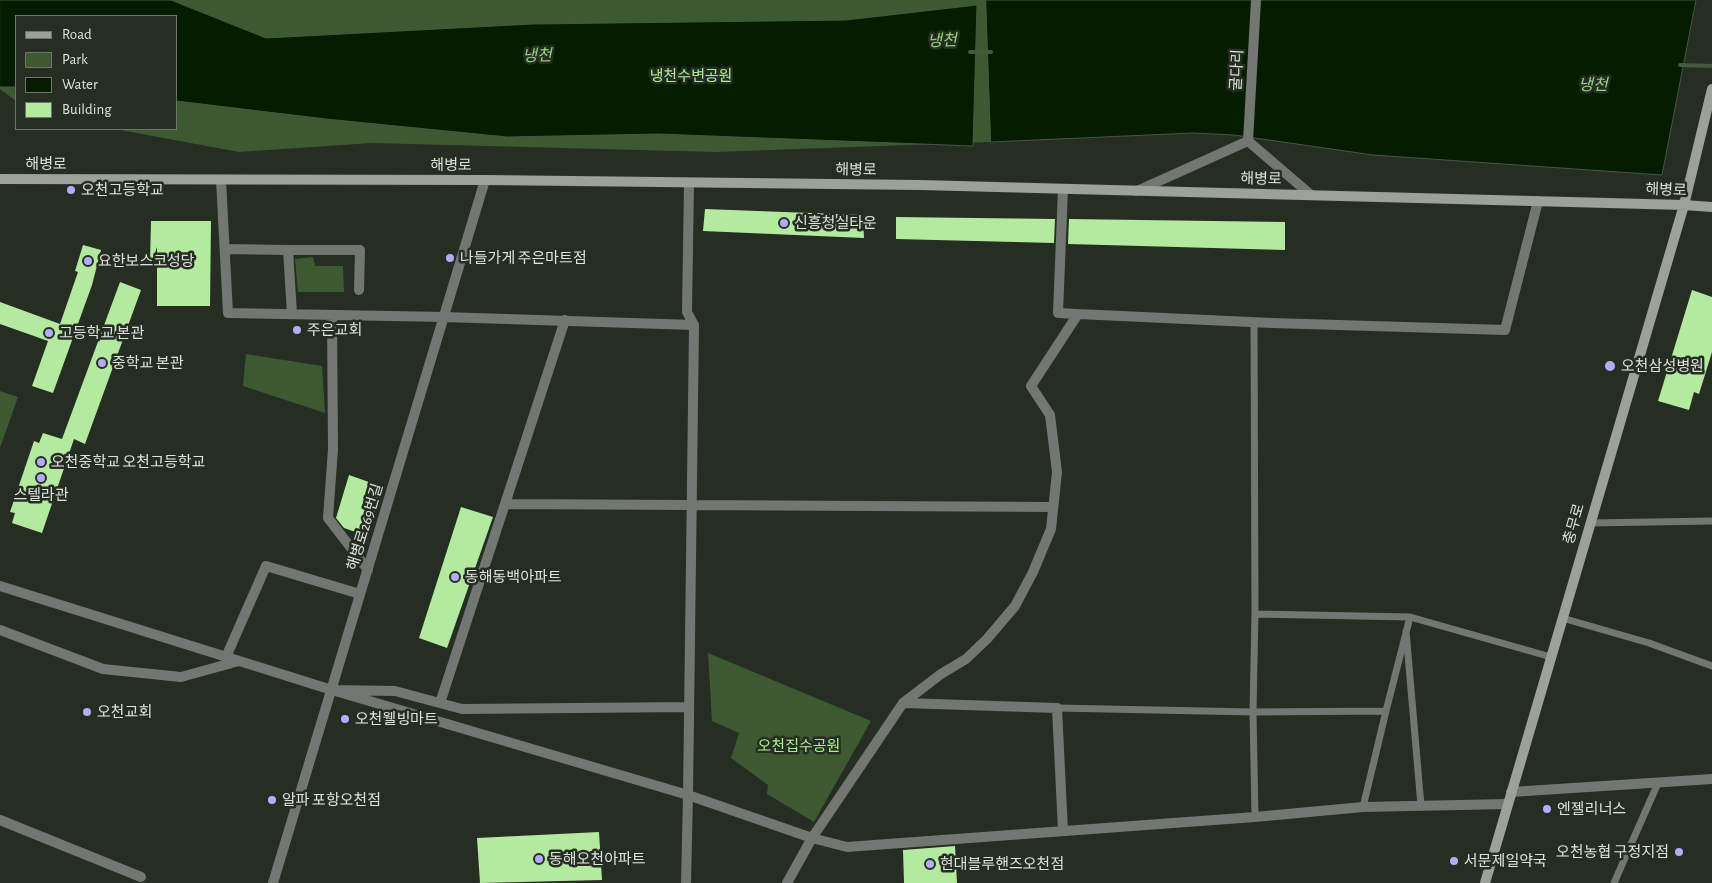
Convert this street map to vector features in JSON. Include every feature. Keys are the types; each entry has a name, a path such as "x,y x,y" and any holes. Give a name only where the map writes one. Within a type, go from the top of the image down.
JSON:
{"main road":[{"name":"충무로","path":"1485,883 1684,205 1712,89"},
{"name":"해병로","path":"0,179 485,180 1063,189 1712,207"}],"street":[{"name":"굴다리","path":"1248,139 1256,0"},
{"path":"1137,191 1248,139 1311,195"},
{"path":"221,180 228,313 565,320 694,325"},
{"name":"해병로269번길","path":"273,883 485,180"},
{"path":"686,883 694,325 687,312 689,183"},
{"path":"1063,189 1058,313 1254,323 1505,330 1538,201"},
{"path":"225,249 360,250 359,290"},
{"path":"288,250 292,314"},
{"path":"787,883 812,838 903,703 966,659 987,639 1015,606 1033,572 1051,529 1057,472 1050,415 1031,386 1078,314"},
{"path":"332,315 333,449 328,518 368,570"},
{"path":"440,703 565,320"},
{"path":"505,504 1053,507"},
{"path":"226,657 266,566 360,594"},
{"path":"0,586 332,690 688,795 812,838 847,846 1255,817 1363,807 1508,804"},
{"path":"0,630 103,669 181,677 239,661"},
{"path":"332,690 395,691 462,709 689,707"},
{"path":"903,703 1057,708 1062,831"},
{"path":"1511,792 1712,779"},
{"path":"0,820 140,877"}],"lane":[{"path":"1254,323 1255,614 1253,712 1255,817"},
{"path":"1590,524 1712,521"},
{"path":"1255,614 1410,617 1551,657"},
{"path":"1363,807 1410,617"},
{"path":"1562,618 1649,643 1712,666"},
{"path":"1406,631 1421,806"},
{"path":"1057,708 1253,712 1386,711"},
{"path":"1614,883 1658,783"}],"green space":[{"name":"냉천수변공원","path":"0,0 986,0 991,142 716,152 372,143 239,152 120,130 178,130 178,15 15,15 15,100 0,89"},
{"path":"313,257 315,266 343,266 344,292 298,292 295,259"},
{"path":"246,354 322,366 325,413 243,386"},
{"path":"0,391 18,397 0,448"},
{"name":"오천집수공원","path":"708,653 871,721 814,822 767,794 768,785 731,758 739,733 712,721"}],"water":[{"name":"냉천수변공원","path":"0,0 171,0 266,38 532,24 846,20 977,5 973,146 658,134 507,137 326,119 178,101 178,15 15,15 15,87 0,87"},
{"name":"냉천","path":"986,0 1696,0 1662,175 1373,155 1234,135 1193,133 991,142"}],"building":[{"name":"신흥청실타운","path":"705,209 863,215 864,238 703,231"},
{"path":"896,217 1055,219 1054,243 896,239"},
{"path":"1069,219 1285,222 1285,250 1068,244"},
{"path":"151,221 211,221 210,306 157,306 157,247 152,262 150,262"},
{"name":"고등학교 본관","path":"83,245 101,250 92,285 53,393 32,386 48,341 0,324 0,302 60,324 78,272 75,271"},
{"path":"120,282 141,290 85,444 74,439 42,533 12,523 15,513 10,512 34,441 39,443 43,433 62,439"},
{"path":"1692,290 1712,297 1712,352 1699,394 1694,392 1689,410 1658,401"},
{"path":"349,475 383,487 367,536 344,528 336,518"},
{"name":"동해동백아파트","path":"461,507 493,517 447,648 419,638"},
{"name":"동해오천아파트","path":"599,832 602,880 480,883 477,838"},
{"name":"현대블루핸즈오천점","path":"955,846 957,883 904,883 903,850"}],"waterway":[{"name":"냉천","path":"970,52 991,52"},
{"name":"냉천","path":"1680,65 1712,66"}],"place":[{"name":"오천고등학교","path":"71,190"},
{"name":"신흥청실타운","path":"784,223"},
{"name":"나들가게 주은마트점","path":"450,258"},
{"name":"요한보스코성당","path":"88,261"},
{"name":"주은교회","path":"297,330"},
{"name":"고등학교 본관","path":"49,333"},
{"name":"중학교 본관","path":"102,363"},
{"name":"오천삼성병원","path":"1610,366"},
{"name":"오천중학교 오천고등학교","path":"41,462"},
{"name":"스텔라관","path":"41,478"},
{"name":"동해동백아파트","path":"455,577"},
{"name":"오천교회","path":"87,712"},
{"name":"오천웰빙마트","path":"345,719"},
{"name":"알파 포항오천점","path":"272,800"},
{"name":"엔젤리너스","path":"1547,809"},
{"name":"오천농협 구정지점","path":"1679,852"},
{"name":"동해오천아파트","path":"539,859"},
{"name":"서문제일약국","path":"1454,861"},
{"name":"현대블루핸즈오천점","path":"930,864"}]}
